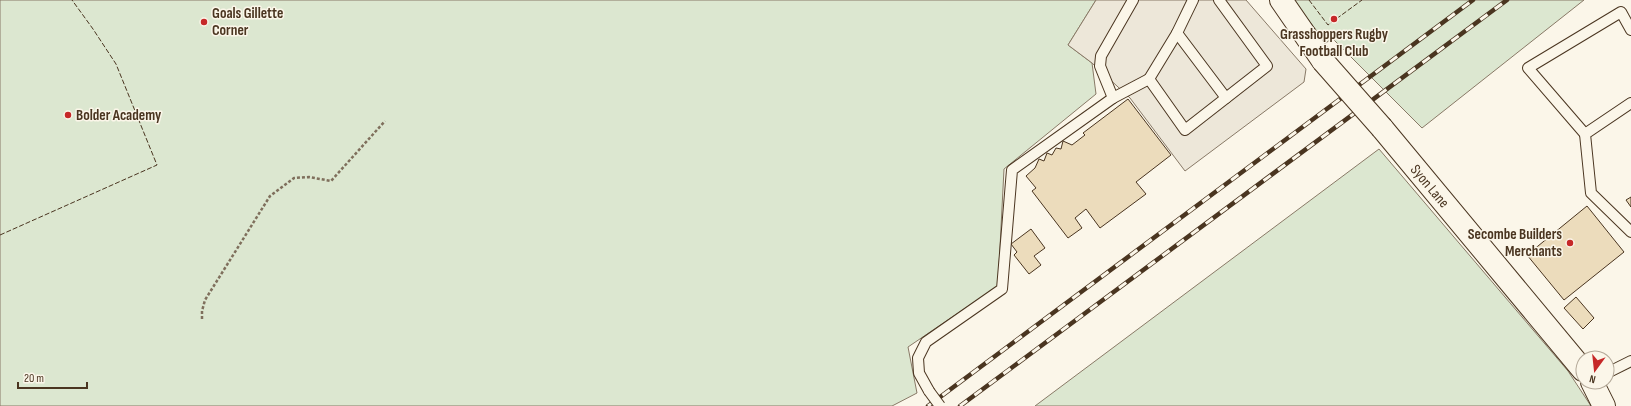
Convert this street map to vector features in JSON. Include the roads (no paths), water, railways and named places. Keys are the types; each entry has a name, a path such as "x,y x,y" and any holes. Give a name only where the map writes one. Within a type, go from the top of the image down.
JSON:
{"main road":[{"name":"Syon Lane","path":"1280,0 1324,61 1382,128 1575,360"},
{"path":"1596,390 1604,406"}],"lane":[{"path":"1113,98 1100,66 1101,56 1134,0"},
{"path":"940,406 918,372 918,358 926,342 1002,289 1012,170 1113,98 1149,79 1178,33 1193,0"},
{"path":"1149,79 1185,130 1267,66 1219,0"},
{"path":"1631,30 1621,12 1528,68 1585,134 1591,193 1631,232"},
{"path":"1178,33 1226,98"},
{"path":"1585,134 1631,103"},
{"path":"1615,369 1631,360"}],"railway":[{"path":"928,406 1473,0"},
{"path":"960,406 1507,0"}],"place":[{"name":"Grasshoppers Rugby Football Club","path":"1334,19"},
{"name":"Goals Gillette Corner","path":"204,22"},
{"name":"Bolder Academy","path":"68,115"},
{"name":"Secombe Builders Merchants","path":"1570,243"}]}
